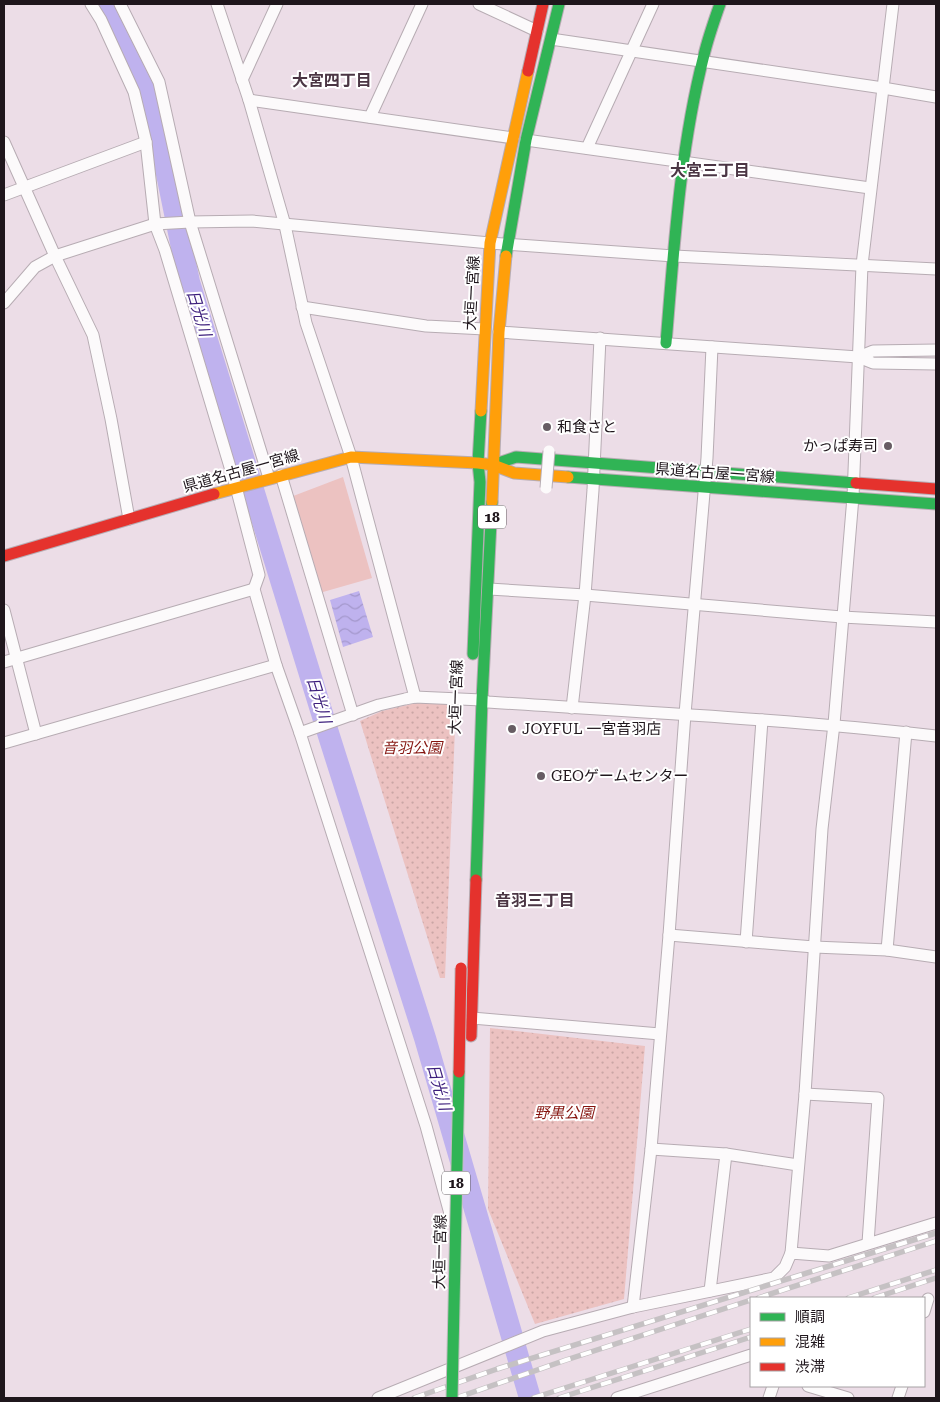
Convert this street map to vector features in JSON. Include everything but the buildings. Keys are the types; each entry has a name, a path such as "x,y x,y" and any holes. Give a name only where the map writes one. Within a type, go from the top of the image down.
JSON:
{"main road":[{"name":"大垣一宮線","path":"471,1065 476,700 472,675 480,482 478,463 490,243 543,4"},
{"name":"大垣一宮線","path":"468,760 489,589 499,332 507,244 526,140 559,4"},
{"path":"666,343 685,162 702,61 720,4"},
{"name":"県道名古屋一宮線","path":"493,465 516,457 936,489"},
{"name":"県道名古屋一宮線","path":"4,556 268,478 351,458 478,463 493,465 514,473 936,504"},
{"name":"大垣一宮線","path":"452,1398 461,963"},
{"path":"465,1379 466,1350"}],"street":[{"path":"91,4 102,20 134,92 146,142 157,224 238,487 259,575 254,589 276,665 300,733 423,1117 447,1208 460,1246 462,1257 460,1366"},
{"path":"120,4 159,82 187,222 268,478"},
{"path":"217,4 249,100 285,224 302,307 351,458 415,697"},
{"path":"242,80 277,4"},
{"path":"370,117 422,4"},
{"path":"479,4 537,31"},
{"path":"587,148 653,4"},
{"path":"378,1398 543,1331 633,1307 774,1278 785,1267 791,1253 805,1094 822,828 834,724 852,497 862,265 893,4"},
{"path":"551,39 883,88 936,98"},
{"path":"249,100 513,138"},
{"path":"526,140 870,188"},
{"path":"4,142 93,335 112,419 129,519"},
{"path":"4,194 146,142"},
{"path":"4,303 35,267 55,256 157,224 187,222 252,221 490,243 674,256 936,268"},
{"path":"302,307 426,326 485,329"},
{"path":"499,332 858,357 873,363 936,364"},
{"path":"572,708 585,595 600,338"},
{"path":"633,1307 651,1149 669,935 704,488 712,347"},
{"path":"858,357 873,351 936,350"},
{"path":"546,488 549,451"},
{"path":"281,475 350,716"},
{"path":"4,662 254,589"},
{"path":"489,589 585,595 842,617 936,622"},
{"path":"4,610 36,734"},
{"path":"4,743 276,665"},
{"path":"300,733 379,705 415,697 834,724 936,736"},
{"path":"746,942 762,720"},
{"path":"887,950 906,732"},
{"path":"669,935 814,947 887,950 936,956"},
{"path":"472,1018 660,1034"},
{"path":"805,1094 878,1098 868,1243"},
{"path":"651,1149 726,1154 798,1165"},
{"path":"710,1291 726,1154"},
{"path":"791,1253 829,1256 936,1223"},
{"path":"617,1398 636,1395 750,1355"},
{"path":"811,1387 848,1398"}],"green space":[{"path":"343,477 372,578 316,594 288,498"},
{"name":"音羽公園","path":"416,703 456,704 445,978 440,978 360,721 382,711"},
{"name":"野黒公園","path":"490,1028 645,1046 624,1299 535,1324 488,1209"}],"water":[{"path":"359,591 373,637 343,647 330,600"}],"waterway":[{"name":"日光川","path":"107,4 142,71 157,125 189,282 329,736 425,1038 530,1398"}],"railway":[{"path":"414,1398 497,1369 936,1233"},
{"path":"761,1297 936,1241"},
{"path":"851,1297 936,1270"},
{"path":"877,1297 936,1278"},
{"path":"456,1398 750,1300"},
{"path":"533,1398 750,1329"},
{"path":"559,1398 750,1337"}],"traffic: fast":[{"path":"506,256 526,140 559,4"},
{"path":"666,343 679,198 689,126 711,29 720,4"},
{"path":"473,654 481,411"},
{"path":"493,465 516,457 856,483"},
{"path":"568,477 936,504"},
{"path":"476,880 482,700 492,502"},
{"path":"452,1398 459,1072"}],"traffic: slow":[{"path":"481,411 490,243 528,71"},
{"path":"492,502 499,332 506,256"},
{"path":"214,494 351,457 478,463 493,465 514,473 568,477"}],"traffic: jam":[{"path":"528,71 543,4"},
{"path":"856,483 936,489"},
{"path":"4,556 214,494"},
{"path":"471,1036 476,880"},
{"path":"459,1072 461,968"}],"place":[{"name":"和食さと","path":"547,427"},
{"name":"かっぱ寿司","path":"888,446"},
{"name":"JOYFUL 一宮音羽店","path":"512,729"},
{"name":"GEOゲームセンター","path":"541,776"}],"district":[{"name":"大宮四丁目","path":"332,80"},
{"name":"大宮三丁目","path":"710,170"},
{"name":"音羽三丁目","path":"535,900"}]}
